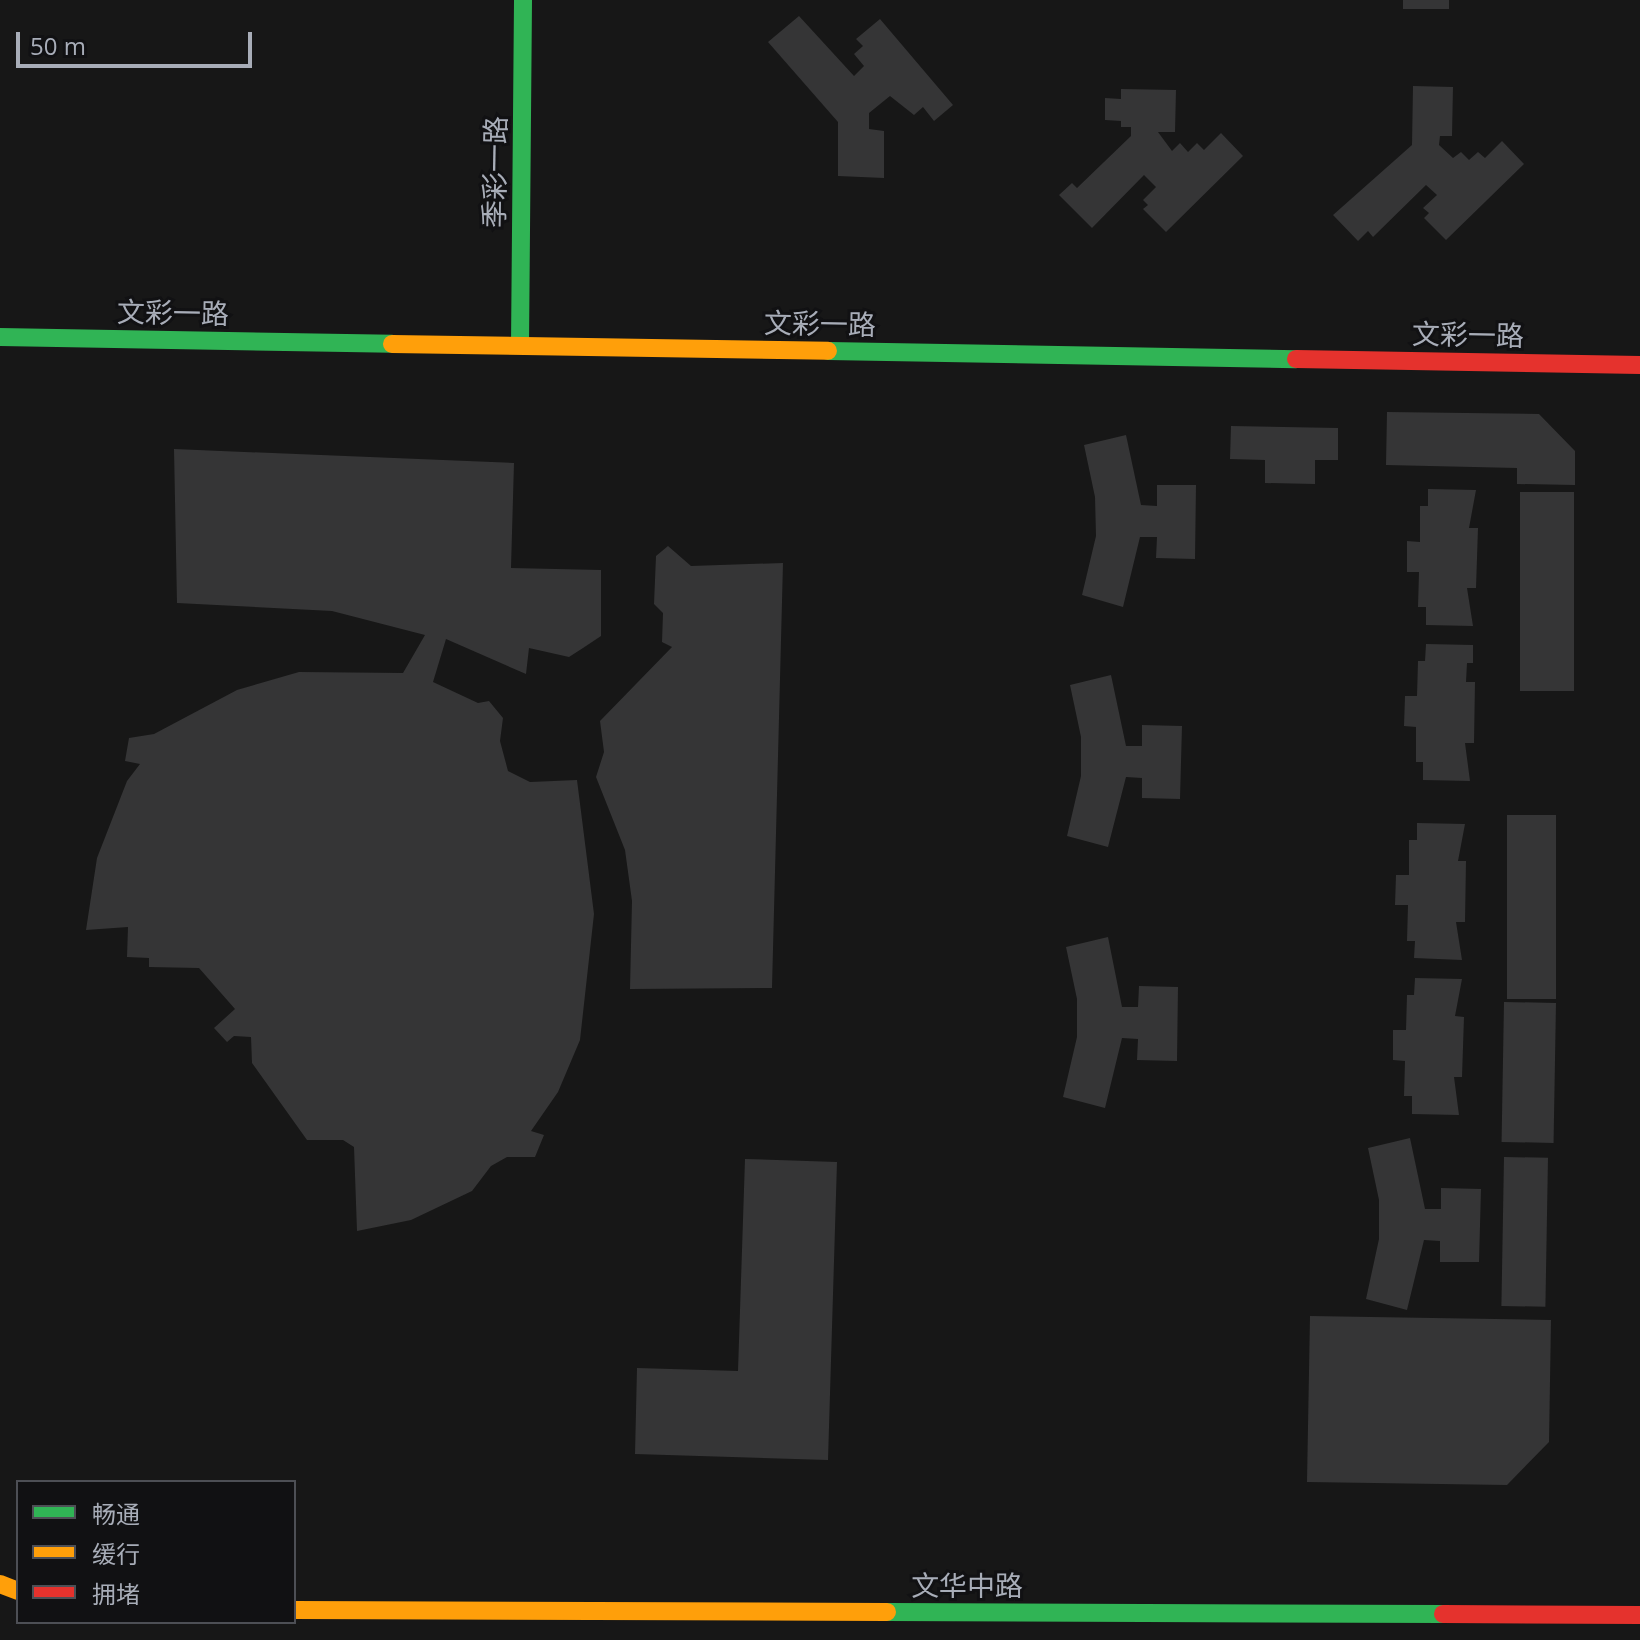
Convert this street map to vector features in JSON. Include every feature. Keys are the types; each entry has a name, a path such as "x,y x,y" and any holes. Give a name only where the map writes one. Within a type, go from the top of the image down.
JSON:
{"street":[{"name":"季彩一路","path":"520,345 523,0"},
{"name":"文彩一路","path":"0,337 1640,365"},
{"name":"文华中路","path":"296,1610 1640,1615"}],"building":[{"path":"1403,0 1449,0 1449,9 1403,9"},
{"path":"799,16 854,76 864,66 854,54 863,46 856,39 880,19 953,105 934,121 923,107 914,115 890,96 869,113 869,129 884,131 884,178 838,176 838,122 768,42"},
{"path":"1413,86 1453,87 1452,136 1440,136 1439,145 1453,158 1461,152 1469,160 1478,152 1485,158 1502,141 1524,164 1446,240 1424,218 1429,213 1423,208 1437,195 1426,185 1373,237 1368,231 1358,241 1333,215 1412,145"},
{"path":"1121,89 1176,90 1175,132 1158,132 1172,151 1180,143 1188,152 1197,143 1204,150 1221,133 1243,156 1166,232 1143,209 1148,205 1143,200 1156,187 1144,175 1092,228 1059,195 1072,183 1077,188 1131,136 1131,127 1121,127 1121,121 1105,120 1105,98 1121,99"},
{"path":"1387,412 1539,414 1575,451 1575,485 1517,484 1517,468 1386,465"},
{"path":"1231,426 1338,428 1338,460 1315,460 1315,484 1265,483 1265,460 1230,459"},
{"path":"1126,435 1141,505 1157,506 1157,485 1196,485 1195,559 1156,558 1157,537 1140,537 1123,607 1082,595 1096,536 1095,497 1084,445"},
{"path":"174,449 514,463 511,568 601,570 601,636 583,648 569,657 529,648 526,674 446,639 433,682 478,703 489,701 503,718 500,741 508,771 530,782 577,780 594,914 580,1040 558,1092 531,1131 544,1135 535,1157 507,1157 491,1166 472,1191 411,1220 357,1231 354,1147 343,1140 307,1140 252,1063 251,1037 234,1036 227,1042 214,1028 235,1009 199,968 149,967 149,958 127,957 128,927 86,930 97,858 127,781 140,764 125,761 129,738 154,734 237,690 299,672 403,673 425,635 332,611 177,603"},
{"path":"1428,489 1476,490 1469,528 1478,528 1476,588 1467,588 1473,626 1426,625 1426,607 1418,607 1419,572 1407,572 1407,541 1420,542 1420,506 1428,506"},
{"path":"1520,492 1574,492 1574,691 1520,691"},
{"path":"668,546 691,566 783,563 772,988 630,989 632,901 625,850 596,777 604,752 600,721 672,647 662,642 663,613 654,604 656,556"},
{"path":"1426,644 1473,645 1473,663 1467,663 1466,682 1475,682 1474,743 1465,743 1470,781 1423,780 1423,762 1416,762 1416,727 1404,726 1405,696 1417,696 1418,661 1425,661"},
{"path":"1111,675 1126,746 1142,746 1142,725 1182,726 1180,799 1142,798 1142,778 1126,777 1108,847 1067,836 1081,776 1081,737 1070,685"},
{"path":"1507,815 1556,815 1556,999 1507,999"},
{"path":"1417,823 1465,824 1458,861 1466,861 1465,922 1456,922 1462,960 1414,958 1415,941 1407,941 1408,905 1395,905 1396,875 1409,875 1409,840 1417,840"},
{"path":"1108,937 1122,1007 1138,1007 1139,986 1178,987 1177,1061 1137,1060 1138,1039 1122,1038 1105,1108 1063,1097 1077,1037 1077,999 1066,947"},
{"path":"1415,978 1462,979 1455,1016 1464,1017 1462,1077 1454,1077 1459,1115 1412,1114 1412,1096 1404,1096 1405,1061 1393,1060 1393,1030 1406,1030 1407,995 1414,995"},
{"path":"1504,1002 1556,1003 1554,1143 1502,1142"},
{"path":"1410,1138 1425,1209 1441,1209 1441,1188 1481,1189 1479,1262 1440,1262 1440,1241 1424,1240 1407,1310 1366,1299 1379,1239 1379,1200 1368,1148"},
{"path":"1504,1157 1548,1158 1545,1307 1501,1306"},
{"path":"745,1159 837,1162 828,1460 635,1454 637,1368 738,1371"},
{"path":"1310,1316 1551,1320 1549,1442 1507,1485 1307,1482"}],"traffic: fast":[{"path":"520,345 523,0"},
{"path":"0,337 392,344"},
{"path":"828,351 1296,359"},
{"path":"887,1612 1443,1614"}],"traffic: slow":[{"path":"392,344 828,351"},
{"path":"0,1584 16,1590"},
{"path":"296,1610 887,1612"}],"traffic: jam":[{"path":"1296,359 1640,365"},
{"path":"1443,1614 1640,1615"}]}
